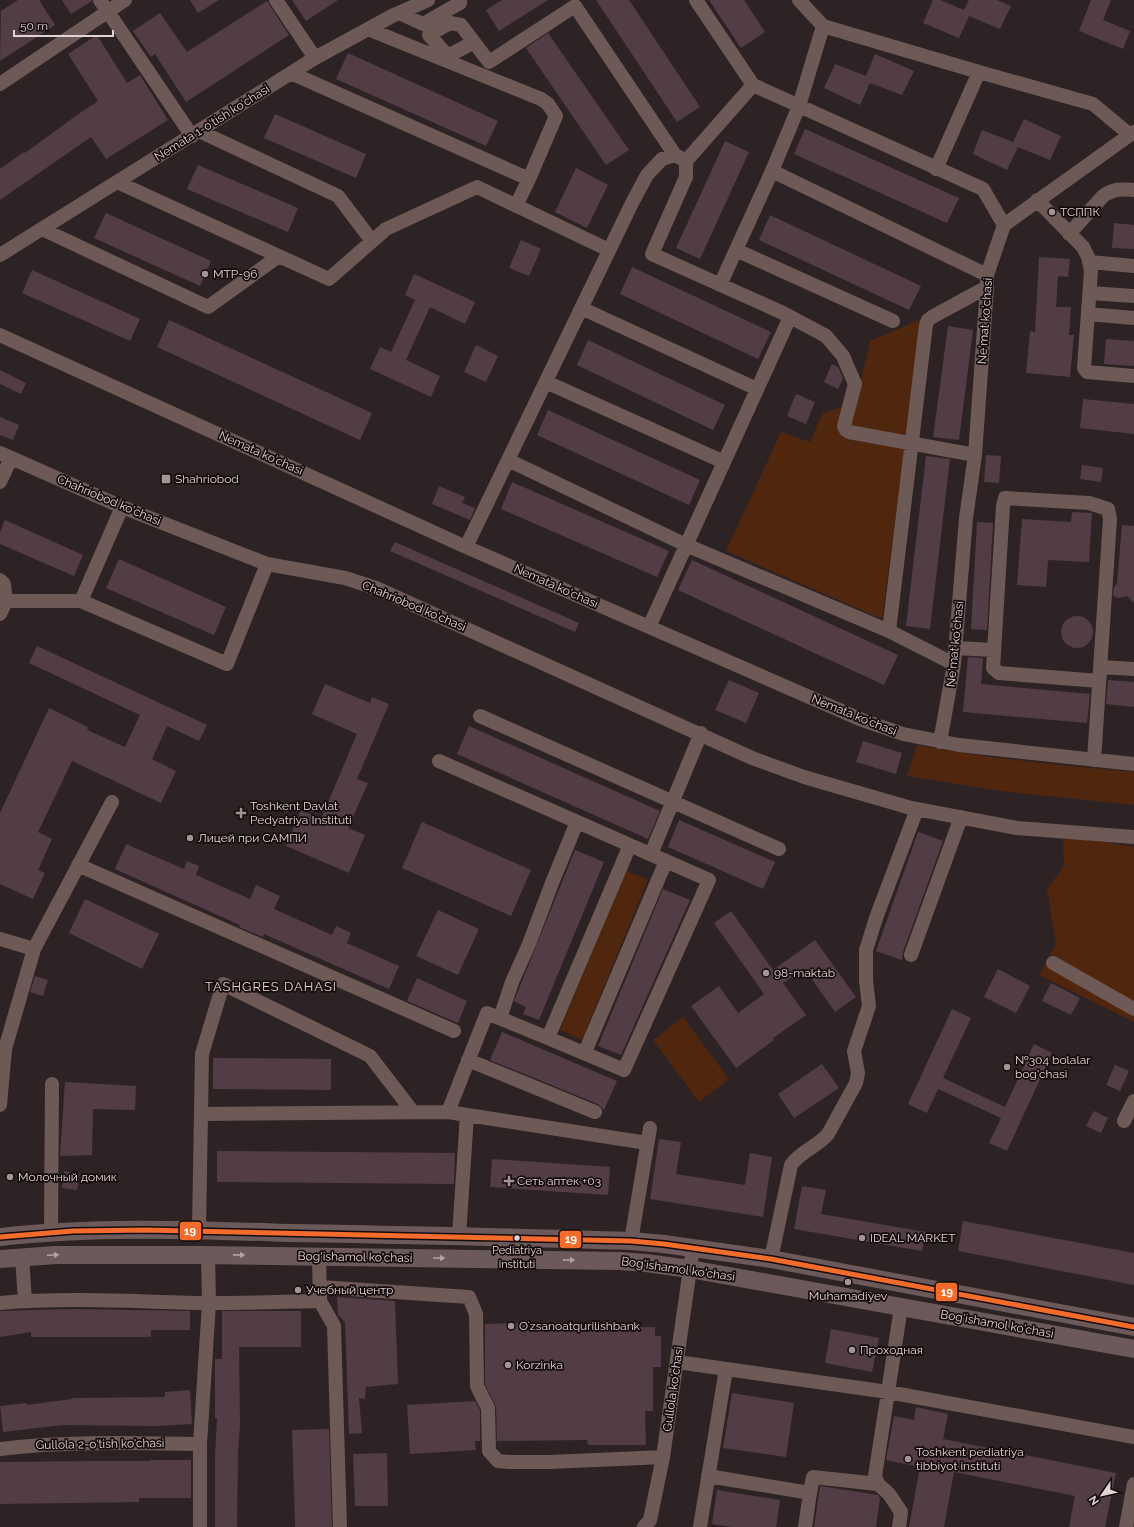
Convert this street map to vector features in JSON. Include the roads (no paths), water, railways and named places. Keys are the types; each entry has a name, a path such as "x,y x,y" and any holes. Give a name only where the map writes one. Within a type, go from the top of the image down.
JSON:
{"main road":[{"name":"Bog'ishamol ko'chasi","path":"0,1237 51,1232 100,1230 199,1230 631,1241 771,1259 1134,1327"},
{"path":"199,1230 204,1255"},
{"name":"Bog'ishamol ko'chasi","path":"0,1258 56,1255 204,1255 646,1262 1134,1349"},
{"path":"1008,1326 1012,1304"},
{"path":"1082,1340 1085,1318"}],"street":[{"path":"0,84 104,6 125,0"},
{"path":"276,0 315,58"},
{"name":"Nemata 1-o'tish ko'chasi","path":"0,255 315,58 399,13 428,0"},
{"path":"399,13 423,24 460,3 460,0"},
{"path":"696,0 753,85 983,190 1004,225 1037,200 1132,134 1093,104 823,26 799,0"},
{"path":"474,42 489,62 579,3 680,158 686,177 652,254 783,313 826,336 843,356 855,384 844,426 849,432 975,455"},
{"path":"104,6 195,133 338,196 372,242"},
{"path":"720,285 800,106 823,26"},
{"path":"368,30 541,99 548,104 556,116 516,206"},
{"path":"936,168 979,72"},
{"path":"291,74 529,179"},
{"path":"466,547 609,250 647,175 662,159 680,158 753,85"},
{"path":"772,171 987,281 932,317 928,320 926,325 890,631"},
{"path":"117,182 329,278 386,229 477,188 609,250"},
{"path":"1069,234 1103,196 1116,189 1134,190"},
{"path":"1037,200 1083,247 1092,272 1084,368 1087,372 1134,376"},
{"name":"Ne'mat ko'chasi","path":"940,742 956,648 966,518 975,455 987,281 1004,225"},
{"path":"42,229 208,307 279,256"},
{"path":"736,250 893,320"},
{"path":"1089,262 1134,266"},
{"path":"1090,293 1134,296"},
{"path":"581,308 757,389"},
{"path":"649,627 790,317 783,313"},
{"path":"1088,314 1134,318"},
{"name":"Nemata ko'chasi","path":"0,335 466,547 862,720 903,734 940,742 979,748 1134,764"},
{"path":"546,382 724,462"},
{"path":"0,482 5,456"},
{"name":"Chahriobod ko'chasi","path":"5,456 122,507 267,564 345,578 376,588 752,758 804,777 917,809 1017,828 1134,837"},
{"path":"508,460 686,545 890,631 954,664"},
{"path":"1094,760 1110,520 1108,509 1089,503 1005,498 1003,506 993,668 999,673 1099,681"},
{"path":"81,601 122,507"},
{"path":"6,601 81,601 227,664 267,564"},
{"path":"0,580 4,584 6,601 0,614"},
{"path":"956,648 994,650"},
{"path":"1101,667 1134,669"},
{"path":"480,716 778,849"},
{"path":"651,854 701,734"},
{"path":"439,761 709,880 624,1070 585,1052 487,1013 448,1112"},
{"path":"0,1105 2,1049 34,949 112,802"},
{"path":"771,1259 791,1166 828,1134 856,1083 858,1073 854,1051 869,1006 866,981 866,950 876,918 917,809"},
{"path":"911,956 961,817"},
{"path":"500,1018 512,982 530,944 552,883 577,822"},
{"path":"548,1038 630,845"},
{"path":"585,1052 666,861"},
{"path":"78,865 454,1031"},
{"path":"0,939 34,949"},
{"path":"1052,963 1134,1009"},
{"path":"199,1230 202,1054 223,984 370,1056 413,1112"},
{"path":"468,1060 595,1112"},
{"path":"51,1232 52,1084"},
{"path":"1124,1121 1134,1101"},
{"path":"201,1114 448,1112 647,1143"},
{"path":"459,1236 467,1115"},
{"path":"631,1241 650,1128"},
{"name":"Gullola ko'chasi","path":"644,1527 650,1520 663,1457 693,1248"},
{"path":"200,1527 200,1444 209,1303 204,1255"},
{"path":"22,1257 25,1301"},
{"path":"319,1257 320,1301 334,1326 340,1527"},
{"path":"320,1287 469,1298 476,1314 477,1386 488,1408 489,1451 498,1461 550,1462 663,1457"},
{"path":"0,1303 25,1301 121,1300 209,1303 320,1301"},
{"path":"899,1527 901,1512 889,1494 878,1484 875,1476 901,1307"},
{"path":"677,1362 888,1392 1134,1437"},
{"path":"700,1527 726,1369"},
{"name":"Gullola 2-o'tish ko'chasi","path":"0,1449 36,1445 90,1443 200,1444"},
{"path":"708,1476 810,1493"},
{"path":"805,1527 813,1477 878,1484"},
{"path":"1126,1527 1134,1484"}],"place":[{"name":"ТСППК","path":"1052,212"},
{"name":"MTP-96","path":"205,274"},
{"name":"Shahriobod","path":"166,479"},
{"name":"Toshkent Davlat Pedyatriya Instituti","path":"241,813"},
{"name":"Лицей при САМПИ","path":"190,838"},
{"name":"98-maktab","path":"766,973"},
{"name":"№304 bolalar bog'chasi","path":"1007,1067"},
{"name":"Молочный домик","path":"10,1177"},
{"name":"Сеть аптек +03","path":"509,1181"},
{"name":"Pediatriya instituti","path":"517,1238"},
{"name":"IDEAL MARKET","path":"862,1238"},
{"name":"Muhamadiyev","path":"848,1282"},
{"name":"Учебный центр","path":"298,1290"},
{"name":"Oʻzsanoatqurilishbank","path":"511,1326"},
{"name":"Проходная","path":"852,1350"},
{"name":"Korzinka","path":"508,1365"},
{"name":"Toshkent pediatriya tibbiyot instituti","path":"908,1459"}],"district":[{"name":"TASHGRES DAHASI","path":"271,986"}]}
